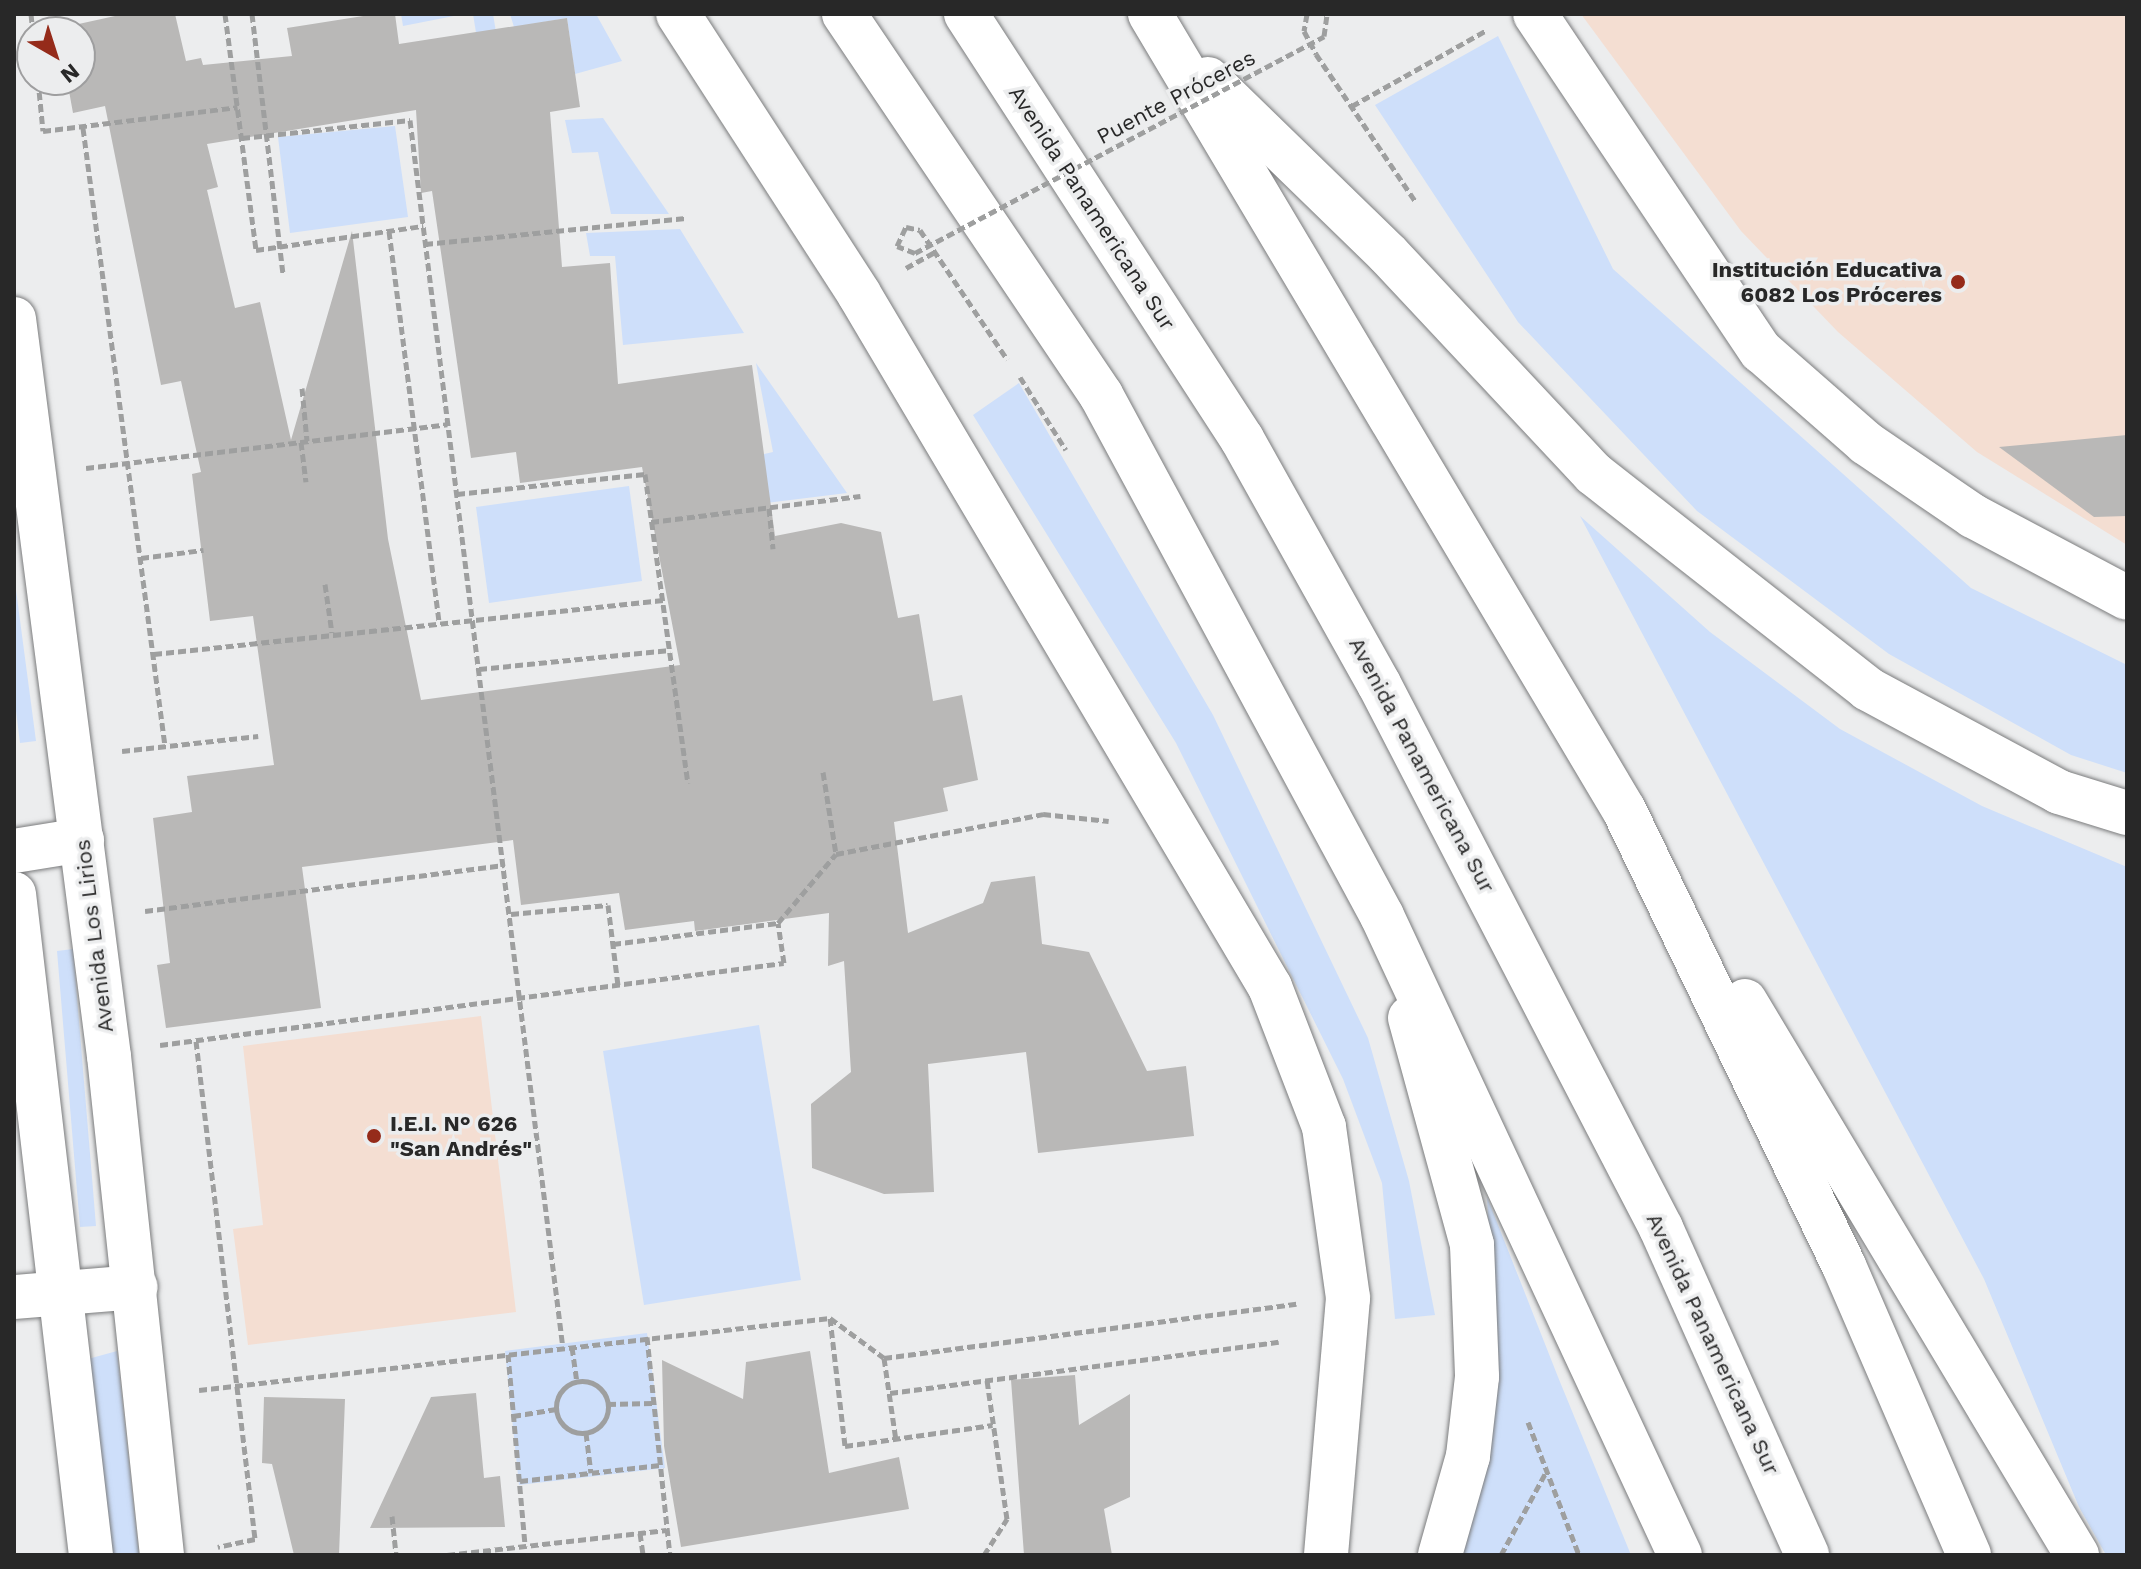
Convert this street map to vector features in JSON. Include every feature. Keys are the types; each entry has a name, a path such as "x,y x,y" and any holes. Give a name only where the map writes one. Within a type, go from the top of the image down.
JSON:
{"main road":[{"path":"678,14 859,294 1182,829 1270,987 1324,1127 1348,1298 1326,1555"},
{"path":"844,14 1101,395 1382,916 1680,1555"},
{"name":"Avenida Panamericana Sur","path":"966,14 1242,439 1379,684 1661,1228 1807,1555"},
{"path":"1519,18 1761,351 1866,443 1973,516 2127,598"},
{"path":"1157,26 1624,810 1880,1219 2077,1555"},
{"path":"1157,26 1388,254 1594,474 1868,689 2059,792 2127,813"},
{"name":"Avenida Los Lirios","path":"14,319 136,1287 162,1555"},
{"path":"1624,810 1838,1253 1969,1555"},
{"path":"14,851 82,840"},
{"path":"14,894 91,1555"},
{"path":"1382,916 1472,1245 1477,1377 1468,1456 1440,1555"},
{"path":"14,1297 136,1287"}],"path":[{"path":"225,14 256,250 423,226"},
{"path":"252,14 283,275"},
{"path":"1307,14 1304,31 1352,106 1519,18"},
{"name":"Puente Próceres","path":"1076,466 920,230 906,227 897,246 915,253 1324,36 1327,14"},
{"path":"40,96 43,131 238,107"},
{"path":"242,138 410,120 563,1348"},
{"path":"83,128 165,746 258,736"},
{"path":"425,244 686,218"},
{"path":"389,231 439,622"},
{"path":"302,388 306,482"},
{"path":"34,475 447,424"},
{"path":"457,494 645,474 688,783"},
{"path":"651,522 860,496"},
{"path":"769,508 773,549"},
{"path":"141,558 203,550"},
{"path":"325,584 332,633"},
{"path":"154,654 473,617 663,600"},
{"path":"479,669 670,650"},
{"path":"823,772 836,854"},
{"path":"613,944 778,923 836,854 1043,814 1182,829"},
{"path":"144,911 505,865"},
{"path":"511,914 608,905 618,985"},
{"path":"160,1046 520,1003 618,985 784,963 778,923"},
{"path":"196,1041 255,1539 217,1544 219,1555"},
{"path":"884,1358 1348,1298"},
{"path":"147,1397 830,1318 884,1358 896,1440"},
{"path":"830,1318 845,1446 993,1425"},
{"path":"647,1337 670,1555"},
{"path":"890,1393 1279,1342"},
{"path":"572,1347 577,1382"},
{"path":"508,1354 525,1546"},
{"path":"1477,1377 1513,1383 1579,1555"},
{"path":"984,1555 1007,1519 987,1380"},
{"path":"577,1382 594,1384 608,1404 604,1421 586,1433 566,1429 556,1409 562,1391 577,1382"},
{"path":"608,1404 653,1403"},
{"path":"513,1416 556,1409"},
{"path":"586,1433 591,1473"},
{"path":"520,1481 660,1465"},
{"path":"1501,1555 1546,1471"},
{"path":"392,1516 396,1555"},
{"path":"447,1555 667,1530"},
{"path":"640,1533 643,1555"}],"shaded area":[{"path":"401,14 464,14 403,26"},
{"path":"473,14 493,14 498,44 478,45"},
{"path":"510,14 596,14 622,61 575,74 567,18 514,27"},
{"name":"Institución Educativa 6082 Los Próceres","path":"1581,14 2127,14 2127,545 1977,452 1838,332 1741,231"},
{"path":"1498,36 1613,269 1971,588 2127,665 2127,773 2071,755 1889,654 1697,511 1518,322 1375,105"},
{"path":"603,118 669,214 611,214 598,152 572,153 565,120"},
{"path":"395,126 408,217 290,233 278,137"},
{"path":"680,229 744,333 623,345 615,256 590,256 586,233"},
{"path":"756,363 847,493 725,508 752,457 773,452"},
{"path":"1019,383 1213,715 1368,1038 1409,1181 1435,1315 1395,1319 1382,1183 1343,1079 1176,743 973,415"},
{"path":"629,486 642,581 489,603 476,507"},
{"path":"1580,516 1710,632 1840,729 1982,806 2127,867 2127,1555 2106,1555 2079,1507 1984,1279"},
{"path":"14,575 36,741 20,743 14,695"},
{"path":"73,949 96,1226 80,1227 57,951"},
{"name":"I.E.I. N° 626 \"San Andrés\"","path":"481,1016 516,1312 248,1345 233,1229 263,1225 243,1046"},
{"path":"759,1025 801,1280 644,1305 603,1051"},
{"path":"1487,1197 1631,1555 1450,1555 1495,1357"},
{"path":"647,1333 665,1468 519,1485 505,1351"},
{"path":"117,1351 139,1555 110,1555 88,1359"}],"building":[{"path":"124,14 175,14 186,61 201,58 203,65 292,56 287,28 376,14 395,14 399,44 567,18 580,107 550,112 562,267 610,263 618,384 752,365 775,536 841,523 881,532 898,618 919,614 933,701 962,695 978,780 943,788 948,811 894,822 908,933 983,903 991,882 1035,876 1042,944 1089,952 1147,1071 1186,1066 1194,1136 1038,1153 1026,1052 928,1064 934,1192 884,1194 812,1168 811,1104 851,1072 844,961 828,966 829,913 695,931 694,921 625,930 619,893 521,905 513,840 302,867 321,1008 166,1028 157,965 170,963 153,818 192,812 187,776 274,765 253,616 210,621 192,474 201,472 181,381 161,385 105,106 73,113 70,96 96,96 96,20","holes":["416,110 421,193 432,191 471,458 516,452 520,483 642,467 680,665 421,700 388,539 352,231 291,440 260,302 235,308 207,190 218,187 207,144"]},
{"path":"2127,435 2127,516 2094,517 1999,447"},
{"path":"810,1351 829,1473 899,1457 909,1509 681,1547 664,1446 662,1360 743,1399 746,1362"},
{"path":"1075,1375 1079,1425 1130,1394 1130,1497 1104,1509 1112,1555 1024,1555 1011,1380"},
{"path":"476,1393 484,1478 500,1476 505,1527 370,1528 431,1397"},
{"path":"264,1397 345,1399 339,1555 294,1555 272,1464 262,1463"}],"place":[{"name":"Institución Educativa 6082 Los Próceres","path":"1958,282"},
{"name":"I.E.I. N° 626 \"San Andrés\"","path":"374,1136"}]}
